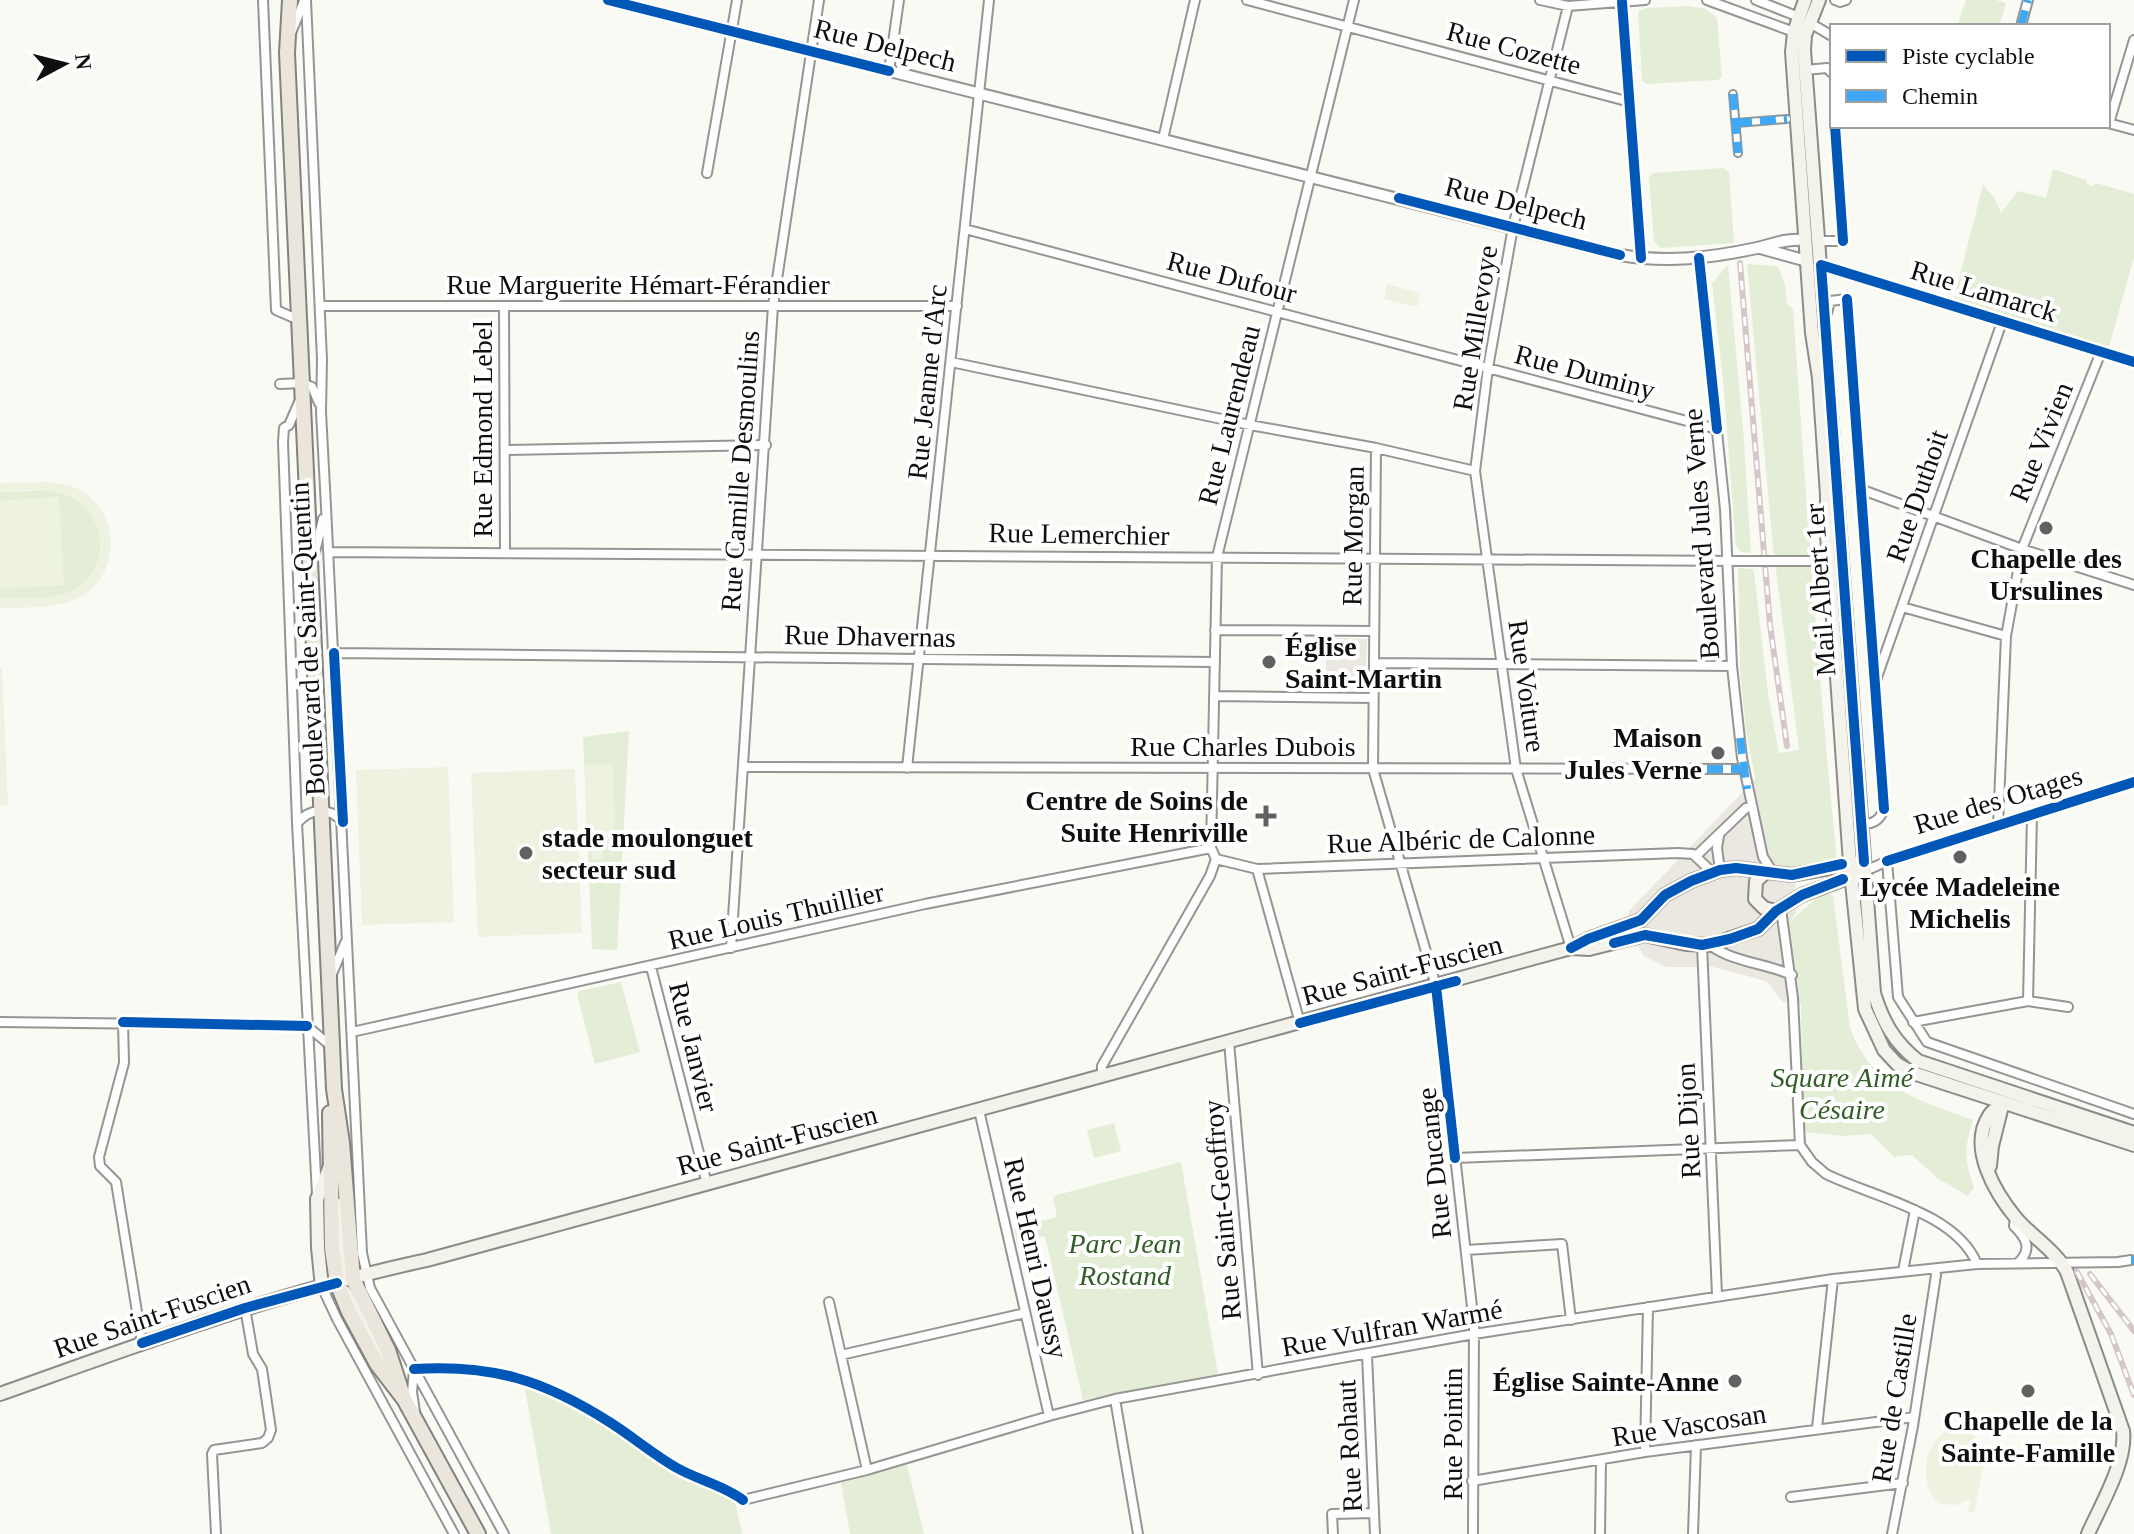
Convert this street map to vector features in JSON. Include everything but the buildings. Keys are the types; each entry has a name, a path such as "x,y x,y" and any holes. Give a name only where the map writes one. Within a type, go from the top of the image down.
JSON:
{"main road":[{"name":"Boulevard de Saint-Quentin","path":"282,0 282,31 287,53"},
{"name":"Boulevard de Saint-Quentin","path":"290,0 287,53 334,1089 359,1277"},
{"path":"1802,27 1805,0"},
{"path":"1802,27 1819,0"},
{"name":"Mail Albert 1er","path":"1802,27 1812,241"},
{"name":"Mail Albert 1er","path":"1802,27 1792,52 1814,263 1829,561 1861,867"},
{"name":"Mail Albert 1er","path":"1814,263 1827,354 1861,822 1861,867"},
{"path":"1861,867 1782,908 1758,929 1706,945 1675,942 1634,931 1665,895 1716,871 1736,868 1798,874 1861,867"},
{"path":"1861,867 1865,1009 1884,1050 1897,1064 1913,1073 2134,1133"},
{"path":"1773,873 1790,881 1793,890 1782,908"},
{"path":"1773,873 1756,881 1755,899 1764,908 1782,908"},
{"path":"1651,912 1650,925 1656,936"},
{"name":"Rue Saint-Fuscien","path":"0,1394 245,1308 1436,986 1571,948 1588,939 1634,931"},
{"name":"Boulevard de Saint-Quentin","path":"334,1089 330,1107 330,1285 349,1312 377,1364 404,1399"},
{"path":"2005,1097 2134,1145"},
{"path":"2005,1097 1992,1146 1989,1174 2015,1217 2061,1263 2068,1276 2124,1437 2116,1470 2088,1534"},
{"path":"331,1163 317,1199 318,1248 330,1285 349,1296 399,1379"},
{"path":"331,1163 336,1175 343,1268 359,1277 404,1399 478,1534"}],"street":[{"path":"263,0 276,310 299,320"},
{"name":"Boulevard de Saint-Quentin","path":"289,37 305,0"},
{"name":"Boulevard de Saint-Quentin","path":"305,0 320,306 321,412 348,934 359,1277"},
{"name":"Rue Delpech","path":"608,0 1641,258 1699,258 1758,248 1784,239 1812,241"},
{"path":"707,173 737,0"},
{"name":"Rue Camille Desmoulins","path":"731,948 773,306 819,0"},
{"path":"889,71 899,0"},
{"name":"Rue Jeanne d'Arc","path":"907,768 989,0"},
{"path":"1163,139 1195,0"},
{"name":"Rue Cozette","path":"1247,0 1630,102"},
{"name":"Rue Laurendeau","path":"1211,848 1217,557 1354,0"},
{"path":"1540,0 1568,6 1645,0"},
{"path":"1707,0 1830,35"},
{"path":"1756,0 1802,27"},
{"path":"1835,0 1846,0"},
{"path":"2022,24 2028,0"},
{"path":"1622,2 1641,258"},
{"name":"Rue Millevoye","path":"1475,471 1488,368 1513,227 1568,6"},
{"path":"2110,120 2134,40"},
{"path":"1805,70 1827,68 1830,71"},
{"path":"1733,94 1738,153"},
{"path":"1736,123 1787,119"},
{"path":"2110,123 2134,130"},
{"path":"1812,241 1843,241 1835,128"},
{"name":"Rue Dufour","path":"965,229 1488,368"},
{"name":"Rue Delpech","path":"1758,248 1814,263"},
{"name":"Boulevard Jules Verne","path":"1699,258 1717,429 1728,561 1732,666 1743,769 1763,857 1773,873"},
{"name":"Rue Lamarck","path":"1814,263 2134,362"},
{"name":"Mail Albert 1er","path":"1827,354 1827,308 1830,301 1847,299 1884,809 1875,822 1861,822"},
{"name":"Rue Marguerite Hémart-Férandier","path":"320,306 957,306"},
{"name":"Rue Edmond Lebel","path":"504,306 505,553"},
{"name":"Rue Duthoit","path":"1875,685 2002,322"},
{"name":"Rue Vivien","path":"1998,826 2006,636 2022,549 2101,352"},
{"path":"951,362 1475,471"},
{"name":"Rue Duminy","path":"1488,368 1717,429"},
{"path":"280,384 312,387 321,412"},
{"name":"Boulevard de Saint-Quentin","path":"302,387 294,415 284,428 283,442 297,823 317,1199"},
{"path":"505,450 766,445"},
{"name":"Rue Morgan","path":"1376,448 1373,769 1400,864"},
{"name":"Rue Voiture","path":"1475,471 1516,769 1571,948"},
{"path":"1860,489 2022,549 2134,585"},
{"path":"310,568 326,507"},
{"name":"Rue Lemerchier","path":"329,552 1829,561"},
{"path":"1902,607 2006,636"},
{"path":"1215,630 1374,631"},
{"name":"Rue Dhavernas","path":"334,653 1215,662"},
{"path":"1374,663 1732,666"},
{"path":"1214,696 1373,698"},
{"name":"Rue Charles Dubois","path":"743,767 1743,769"},
{"path":"2130,783 2134,772"},
{"name":"Rue des Otages","path":"1861,867 2130,783"},
{"path":"1716,871 1696,856 1751,806"},
{"path":"297,823 311,811 321,810 332,812 343,822"},
{"path":"2028,1001 2032,815"},
{"path":"1716,871 1717,848 1722,832"},
{"path":"1102,1077 1102,1066 1210,876 1216,859 1211,848"},
{"name":"Rue Louis Thuillier","path":"352,1032 1012,886 1211,848"},
{"name":"Rue Albéric de Calonne","path":"1216,859 1257,869 1678,853 1696,856"},
{"path":"1887,861 1898,997 1927,1042 2134,1114"},
{"name":"Rue Ducange","path":"1400,864 1436,986 1474,1334"},
{"path":"1257,869 1300,1023"},
{"path":"1782,908 1792,975 1800,1145 1812,1162 1826,1174 1932,1217 1970,1251 1977,1264"},
{"path":"329,981 348,934"},
{"path":"1706,945 1722,954 1774,967 1792,975"},
{"name":"Rue Dijon","path":"1706,945 1717,1295"},
{"name":"Rue Janvier","path":"651,967 707,1184"},
{"path":"1913,1022 2028,1001 2068,1007"},
{"path":"0,1022 307,1026 332,1046"},
{"path":"123,1022 124,1063 99,1157 100,1166 116,1182 142,1343"},
{"name":"Rue Saint-Geoffroy","path":"1229,1042 1258,1375"},
{"name":"Rue Henri Daussy","path":"979,1110 1049,1416"},
{"path":"1455,1158 1800,1145"},
{"path":"1903,1271 1915,1210"},
{"path":"2015,1217 2014,1226 2026,1238 2028,1245 2018,1263"},
{"path":"1466,1250 1559,1242 1562,1244 1571,1320"},
{"name":"Rue Vulfran Warmé","path":"743,1500 867,1470 1115,1399 1474,1334 1717,1295 1903,1271 1977,1264 2132,1260"},
{"name":"Rue de Castille","path":"1892,1534 1914,1417 1935,1269"},
{"path":"359,1277 370,1288 504,1534"},
{"path":"1817,1428 1833,1279"},
{"path":"330,1285 337,1319 454,1534"},
{"path":"829,1302 867,1470"},
{"path":"1645,1452 1648,1307"},
{"path":"216,1534 214,1450 262,1443 271,1430 262,1369 253,1354 245,1308"},
{"path":"841,1355 1025,1313"},
{"name":"Rue Pointin","path":"1473,1534 1474,1334"},
{"name":"Rue Rohaut","path":"1367,1355 1375,1534"},
{"path":"414,1369 412,1392 417,1422"},
{"path":"1115,1399 1138,1534"},
{"name":"Rue Vascosan","path":"1472,1481 1645,1452 1914,1417"},
{"path":"1693,1534 1696,1445"},
{"path":"1600,1534 1601,1461"},
{"path":"1791,1497 1903,1483"},
{"path":"1333,1534 1332,1514 1374,1513"}],"green space":[{"path":"1966,0 2006,3 2000,24 1958,24"},
{"path":"1688,6 1706,9 1717,18 1722,76 1718,80 1647,84 1642,81 1638,12 1646,8"},
{"path":"1723,168 1729,172 1734,243 1661,248 1654,242 1649,177 1653,173"},
{"path":"2053,169 2086,180 2092,186 2096,183 2134,194 2134,257 2109,347 1954,298 1983,185 1994,197 2001,213 2018,191 2046,198"},
{"path":"1747,264 1778,266 1785,284 1787,304 1793,309 1818,654 1837,860 1787,870 1769,851 1746,730 1740,671 1738,568 1752,569 1754,572 1768,693 1779,753 1799,750 1773,547"},
{"path":"1728,265 1751,553 1741,552 1736,546 1712,283"},
{"path":"1387,284 1420,293 1417,307 1384,299"},
{"path":"49,482 77,488 97,504 110,531 108,561 93,588 71,601 41,607 0,608 0,599 65,594 88,580 96,568 100,538 96,524 76,500 47,490 0,492 0,483"},
{"path":"48,490 80,501 95,518 101,540 97,563 85,583 66,594 38,599 0,599 0,492"},
{"path":"59,497 64,585 0,589 0,501"},
{"path":"0,668 8,805 0,806"},
{"path":"629,731 617,950 592,949 583,737"},
{"path":"613,764 615,835 592,836 602,837 603,858 592,860 591,837 587,836 585,765"},
{"path":"448,767 454,922 362,925 356,770"},
{"name":"stade moulonguet secteur sud","path":"575,769 582,933 478,937 471,773"},
{"name":"Square Aimé Césaire","path":"1827,893 1833,896 1850,1028 1860,1049 1872,1066 1899,1089 1973,1120 1966,1154 1974,1188 1968,1196 1937,1178 1912,1155 1894,1157 1871,1134 1844,1136 1803,1132 1801,1004 1789,922 1820,895"},
{"path":"621,982 640,1052 595,1064 577,994"},
{"path":"1114,1123 1121,1151 1094,1158 1087,1130"},
{"name":"Parc Jean Rostand","path":"1181,1162 1218,1374 1083,1400 1045,1236 1017,1242 1014,1228 1057,1217 1053,1196"},
{"path":"524,1384 611,1425 677,1473 734,1497 742,1534 551,1534"},
{"path":"1959,1429 1973,1435 1981,1450 1986,1451 1974,1513 1968,1512 1970,1499 1956,1505 1939,1504 1928,1484 1927,1459 1931,1448 1938,1438"},
{"path":"907,1465 924,1534 850,1534 841,1483"}],"shaded area":[{"path":"1314,637 1367,639 1365,689 1314,690 1314,681 1321,681 1326,676 1326,649 1321,644 1314,644"},
{"path":"1756,778 1769,851 1787,870 1799,900 1796,913 1789,922 1801,1004 1783,1002 1766,981 1713,967 1665,967 1644,956 1636,944 1628,912"}],"railway":[{"path":"1740,263 1770,625 1787,746"},
{"path":"2077,1272 2111,1334 2134,1395"},
{"path":"2090,1274 2134,1331"}],"marked path":[{"path":"2022,24 2028,0"},
{"path":"1733,94 1738,153"},
{"path":"1736,123 1787,119"},
{"path":"1740,738 1747,789"},
{"path":"1707,769 1743,769"}],"cycle path":[{"path":"608,0 889,71"},
{"path":"1622,2 1641,258"},
{"path":"1835,128 1843,241"},
{"path":"1399,198 1620,255"},
{"path":"1699,258 1717,429"},
{"path":"1864,862 1821,265 2134,362"},
{"path":"1847,299 1884,809"},
{"path":"334,653 343,822"},
{"path":"1887,861 2134,782"},
{"path":"1571,948 1641,920 1665,895 1720,870 1736,868 1792,875 1842,864"},
{"path":"1614,943 1645,935 1702,945 1730,939 1758,929 1776,911 1802,895 1843,879"},
{"path":"1300,1023 1456,981"},
{"path":"1436,986 1455,1158"},
{"path":"123,1022 307,1026"},
{"path":"142,1343 245,1308 337,1283"},
{"path":"414,1369 468,1369 517,1378 540,1386 586,1408 677,1468 743,1500"}],"place":[{"name":"Chapelle des Ursulines","path":"2046,528"},
{"name":"Église Saint-Martin","path":"1269,662"},
{"name":"Maison Jules Verne","path":"1718,753"},
{"name":"Centre de Soins de Suite Henriville","path":"1266,816"},
{"name":"stade moulonguet secteur sud","path":"526,853"},
{"name":"Lycée Madeleine Michelis","path":"1960,857"},
{"name":"Église Sainte-Anne","path":"1735,1381"},
{"name":"Chapelle de la Sainte-Famille","path":"2028,1391"}]}
